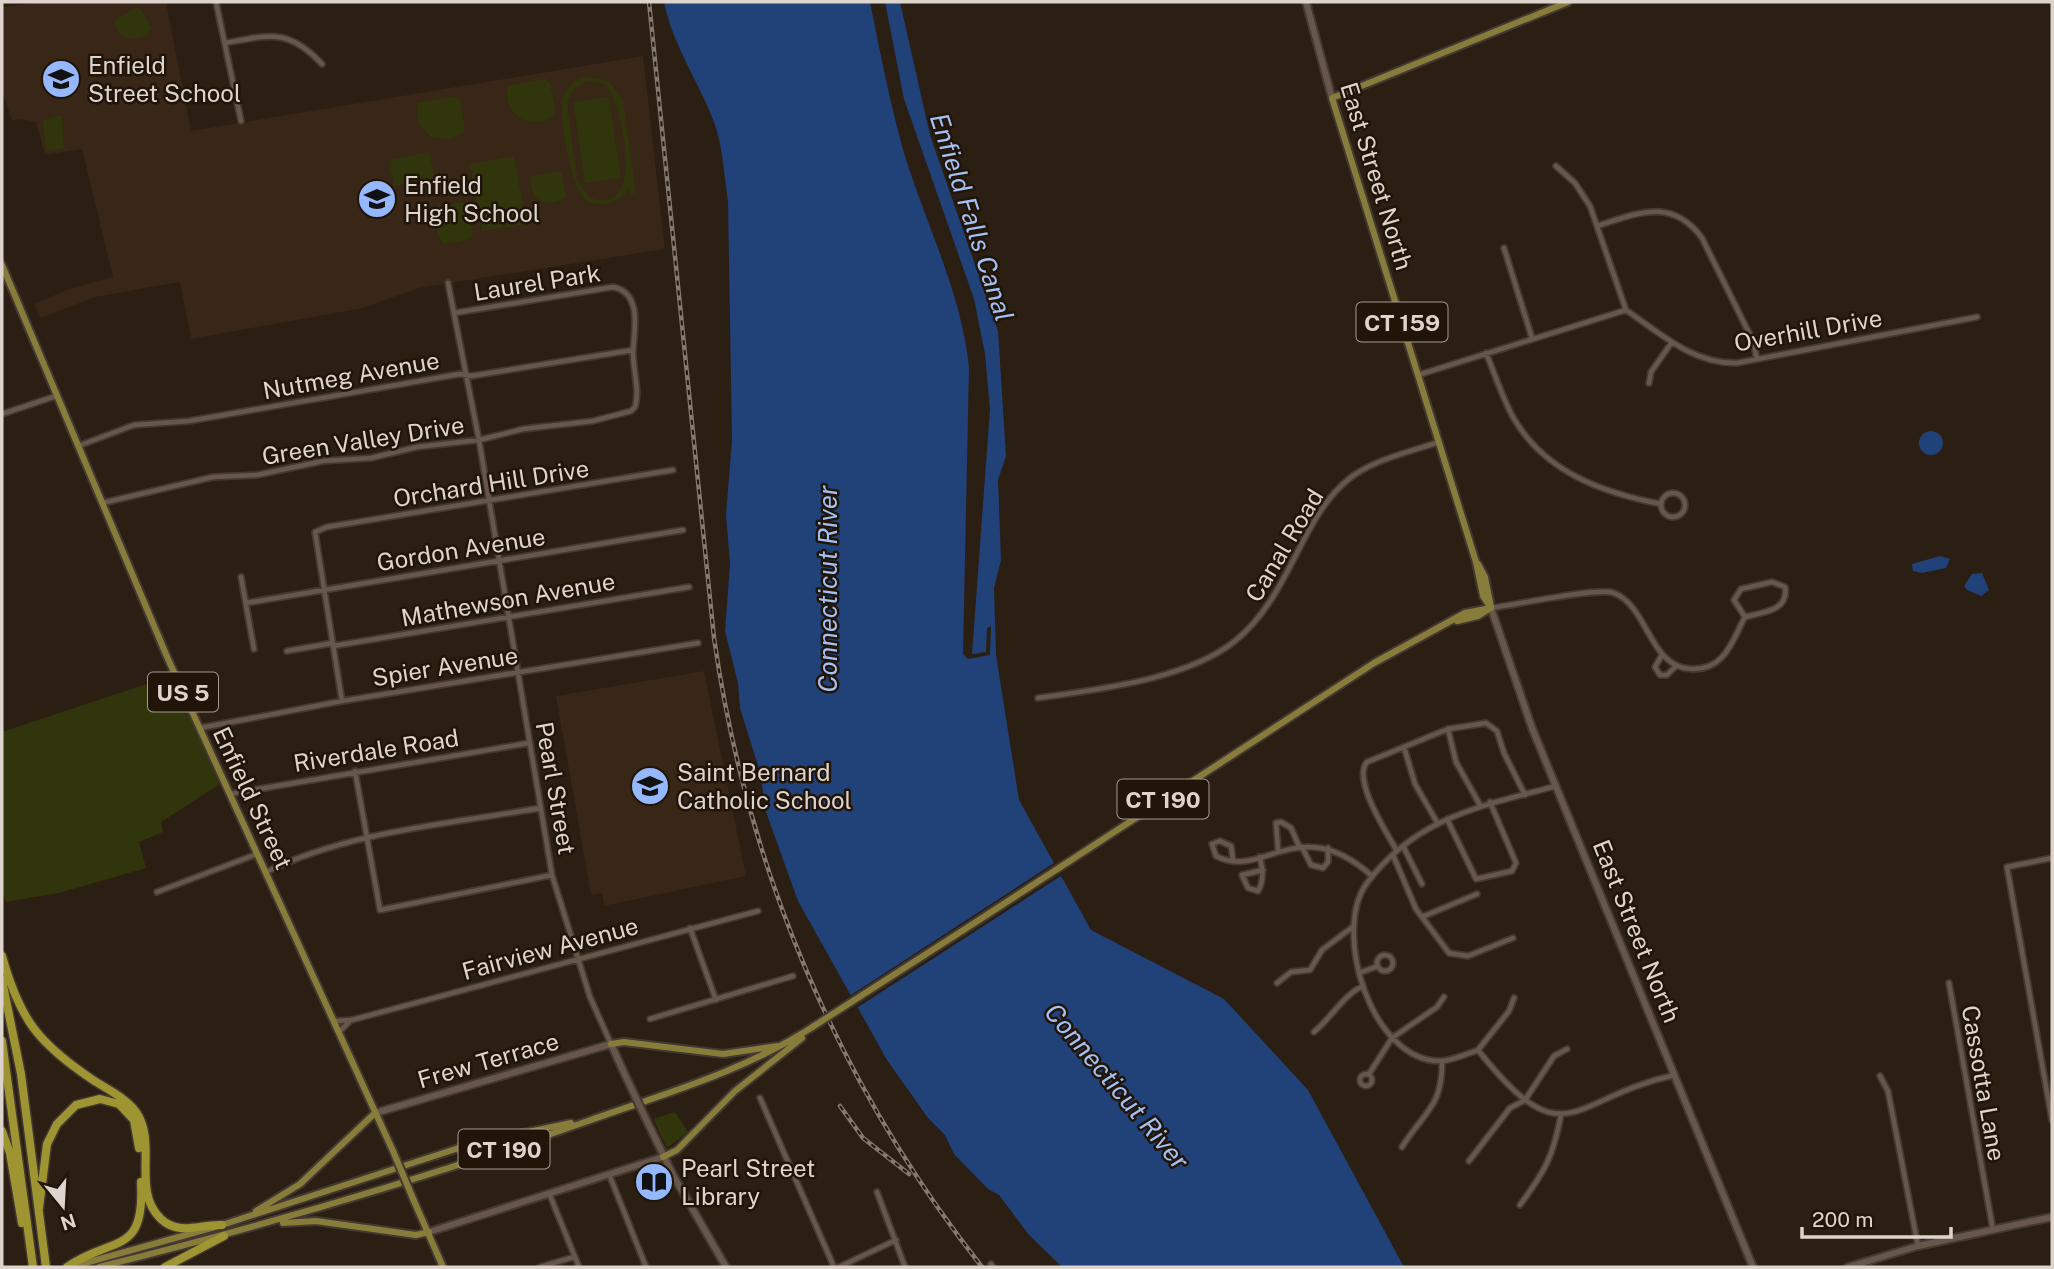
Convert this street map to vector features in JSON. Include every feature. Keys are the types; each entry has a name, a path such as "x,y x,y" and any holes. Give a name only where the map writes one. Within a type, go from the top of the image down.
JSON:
{"highway":[{"path":"2,956 18,1005 37,1037 61,1058 124,1101 138,1115 144,1133 147,1194 155,1213 167,1223 180,1228 222,1225"},
{"path":"2,980 21,1074 46,1267"},
{"path":"2,1041 33,1267"},
{"path":"39,1208 44,1151 63,1117 76,1105 93,1099 108,1100 126,1109 134,1120 138,1134 142,1200 138,1223 120,1243 68,1267"},
{"path":"2,1131 10,1153 23,1231 30,1245"},
{"path":"165,1267 224,1236"}],"main road":[{"name":"East Street North","path":"1306,2 1332,98 1476,562 1483,596 1491,608 1532,728 1753,1267"},
{"path":"1332,98 1568,2"},
{"name":"Enfield Street","path":"2,265 101,503 200,728 340,1031 443,1267"},
{"name":"CT 190","path":"99,1267 271,1223 587,1121 710,1079 783,1045 1374,663 1465,613 1491,608"},
{"path":"271,1223 310,1220 416,1235 663,1157 677,1150 726,1098 812,1028"},
{"path":"611,1044 624,1042 723,1054 783,1045"},
{"name":"Pearl Street","path":"611,1044 663,1157 726,1267"},
{"name":"Frew Terrace","path":"376,1112 611,1044"},
{"path":"249,1216 300,1184 376,1112"},
{"name":"CT 190","path":"68,1267 222,1225 471,1144 587,1121"},
{"path":"1848,1267 1917,1246 2052,1217"}],"street":[{"path":"216,2 241,121"},
{"path":"225,44 276,35 287,37 304,46 322,64"},
{"path":"1418,375 1626,310 1582,191 1556,166"},
{"path":"1597,226 1657,210 1681,217 1692,224 1702,238 1753,341 1757,359"},
{"path":"1504,248 1532,338"},
{"name":"Pearl Street","path":"448,283 479,440 552,875 590,997 611,1044"},
{"name":"Laurel Park","path":"454,313 613,287 622,288 629,296 635,316 636,341 633,350 636,404 631,411"},
{"name":"Overhill Drive","path":"1626,310 1694,356 1717,363 1757,359 1977,317"},
{"path":"1649,383 1651,372 1672,342"},
{"name":"Nutmeg Avenue","path":"77,446 134,425 189,421 447,376 466,376 633,350"},
{"path":"1486,353 1513,417 1544,454 1586,483 1609,492 1661,504"},
{"path":"2,414 56,396"},
{"name":"Green Valley Drive","path":"101,503 120,496 213,477 257,475 311,463 371,458 417,447 479,440 523,429 593,421 631,411"},
{"name":"Canal Road","path":"1038,698 1164,673 1205,659 1223,649 1265,612 1327,502 1342,485 1369,467 1439,442"},
{"name":"Orchard Hill Drive","path":"324,590 315,532 327,527 673,470"},
{"path":"1674,493 1684,499 1685,507 1677,516 1669,516 1663,512 1661,504 1667,495 1674,493"},
{"name":"Gordon Avenue","path":"246,603 682,530"},
{"path":"241,577 254,649"},
{"path":"1491,608 1591,591 1609,591 1630,606 1662,655 1676,666 1699,670 1723,659 1745,617 1780,606 1784,601 1785,587 1772,582 1741,589 1734,600 1745,617"},
{"name":"Mathewson Avenue","path":"287,651 689,586"},
{"path":"324,590 342,701"},
{"name":"Spier Avenue","path":"200,728 342,701 698,643"},
{"path":"1662,655 1655,667 1660,676 1667,675 1676,666"},
{"path":"1513,938 1468,956 1456,957 1450,953 1422,917 1371,801 1363,767 1367,762 1448,729 1478,723 1495,727 1525,795"},
{"path":"1448,729 1456,762 1480,805"},
{"name":"Riverdale Road","path":"230,794 529,743"},
{"path":"1404,747 1415,785 1438,824"},
{"path":"355,771 380,910 552,875"},
{"path":"1514,998 1490,1039 1478,1050 1442,1061 1413,1053 1392,1038 1378,1020 1362,987 1354,926 1359,897 1372,877 1402,846 1438,824 1480,805 1556,786"},
{"path":"1447,819 1476,879 1513,871 1516,863 1490,802"},
{"path":"267,872 299,858 365,838 540,808"},
{"path":"1278,850 1275,830 1276,823 1281,822 1291,828 1311,865 1323,868 1328,862 1328,848"},
{"path":"1233,860 1231,846 1220,841 1212,844 1216,856 1233,860 1260,857 1301,846 1328,848 1343,854 1372,877"},
{"path":"1402,846 1422,884"},
{"path":"157,892 258,853"},
{"path":"1260,857 1263,870 1260,887 1253,891 1242,875 1263,870"},
{"path":"2052,858 2007,867 2052,1120"},
{"path":"1422,917 1477,894"},
{"name":"Fairview Avenue","path":"335,1021 352,1020 758,911"},
{"path":"1277,983 1291,972 1310,970 1322,950 1354,926"},
{"path":"690,928 716,1000"},
{"path":"1359,973 1378,966"},
{"path":"650,1019 793,976"},
{"name":"Cassotta Lane","path":"1949,983 1993,1230"},
{"path":"1314,1031 1331,1018 1351,992 1362,987"},
{"path":"1369,1074 1392,1038 1431,1012 1444,997"},
{"name":"Fairview Avenue","path":"340,1031 352,1020"},
{"path":"1469,1161 1510,1108 1525,1100 1554,1056 1567,1049"},
{"path":"1478,1050 1508,1086 1539,1111 1561,1115 1577,1114 1650,1080 1676,1075"},
{"path":"1402,1147 1434,1105 1443,1086 1442,1061"},
{"path":"1880,1076 1888,1091 1917,1246"},
{"path":"760,1098 836,1267 896,1240"},
{"path":"1520,1205 1542,1175 1554,1152 1561,1115"},
{"path":"608,1174 646,1267"},
{"path":"877,1192 905,1267"},
{"path":"549,1193 579,1267"},
{"path":"540,1267 575,1257"}],"shaded area":[{"name":"Enfield High School","path":"40,2 166,2 191,131 643,56 665,249 419,288 363,308 191,339 180,282 95,297 41,318 34,304 69,289 113,277 82,149 45,155 36,122 21,119 12,121 2,90 2,7"},
{"name":"Saint Bernard Catholic School","path":"704,671 746,876 604,906 602,893 591,895 556,696"}],"green space":[{"path":"136,8 141,9 152,28 142,37 130,39 120,33 114,21"},
{"path":"587,76 609,81 623,101 636,193 630,194 628,189 619,199 608,204 596,204 584,199 579,192 567,150 562,119 563,97 569,86","holes":["588,81 605,84 618,111 625,155 625,176 619,192 608,200 589,197 577,179 567,104 573,89"]},
{"path":"545,79 550,83 556,114 538,122 521,119 510,106 508,86"},
{"path":"454,96 460,100 465,131 451,140 431,137 418,123 417,103"},
{"path":"609,97 621,178 585,183 573,102"},
{"path":"62,115 64,148 46,151 43,120"},
{"path":"429,152 435,178 394,186 389,160"},
{"path":"514,156 526,224 482,231 470,164"},
{"path":"558,171 562,174 566,197 546,203 532,191 531,176"},
{"path":"459,202 468,204 473,234 470,239 443,244 437,230 438,218 446,208"},
{"path":"171,676 220,784 161,822 163,832 139,842 146,868 59,893 6,902 2,890 2,732"},
{"path":"675,1112 688,1132 667,1148 653,1119"}],"water":[{"name":"Connecticut River","path":"664,2 870,2 904,153 951,285 965,339 969,367 963,654 968,659 990,655 991,626 987,628 986,652 972,654 990,409 985,354 974,299 904,99 885,2 900,2 930,135 998,331 1006,456 998,480 1001,560 994,588 996,655 1019,800 1091,930 1224,999 1308,1090 1404,1267 1062,1267 1029,1235 999,1195 988,1189 954,1154 945,1135 928,1118 887,1060 798,901 766,812 760,772 740,708 738,683 725,631 730,564 726,515 732,440 728,201 714,122 673,33"},
{"path":"1931,431 1939,435 1943,443 1939,451 1931,455 1923,451 1919,443 1923,435"},
{"path":"1940,556 1950,559 1946,568 1922,573 1913,571 1912,564"},
{"path":"1982,573 1989,590 1981,596 1964,586 1972,574"}],"pier":[{"path":"1057,861 1064,874 855,1009 848,997"}],"railway":[{"path":"649,2 714,638 729,724 750,808 775,890 806,970 843,1048 884,1124 930,1197 982,1267"},
{"path":"840,1106 863,1138 909,1174"}],"place":[{"name":"Enfield Street School","path":"61,79"},
{"name":"Enfield High School","path":"377,199"},
{"name":"Saint Bernard Catholic School","path":"650,786"},
{"name":"Pearl Street Library","path":"654,1182"}],"water label":[{"name":"Enfield Falls Canal","path":"972,217"}]}
